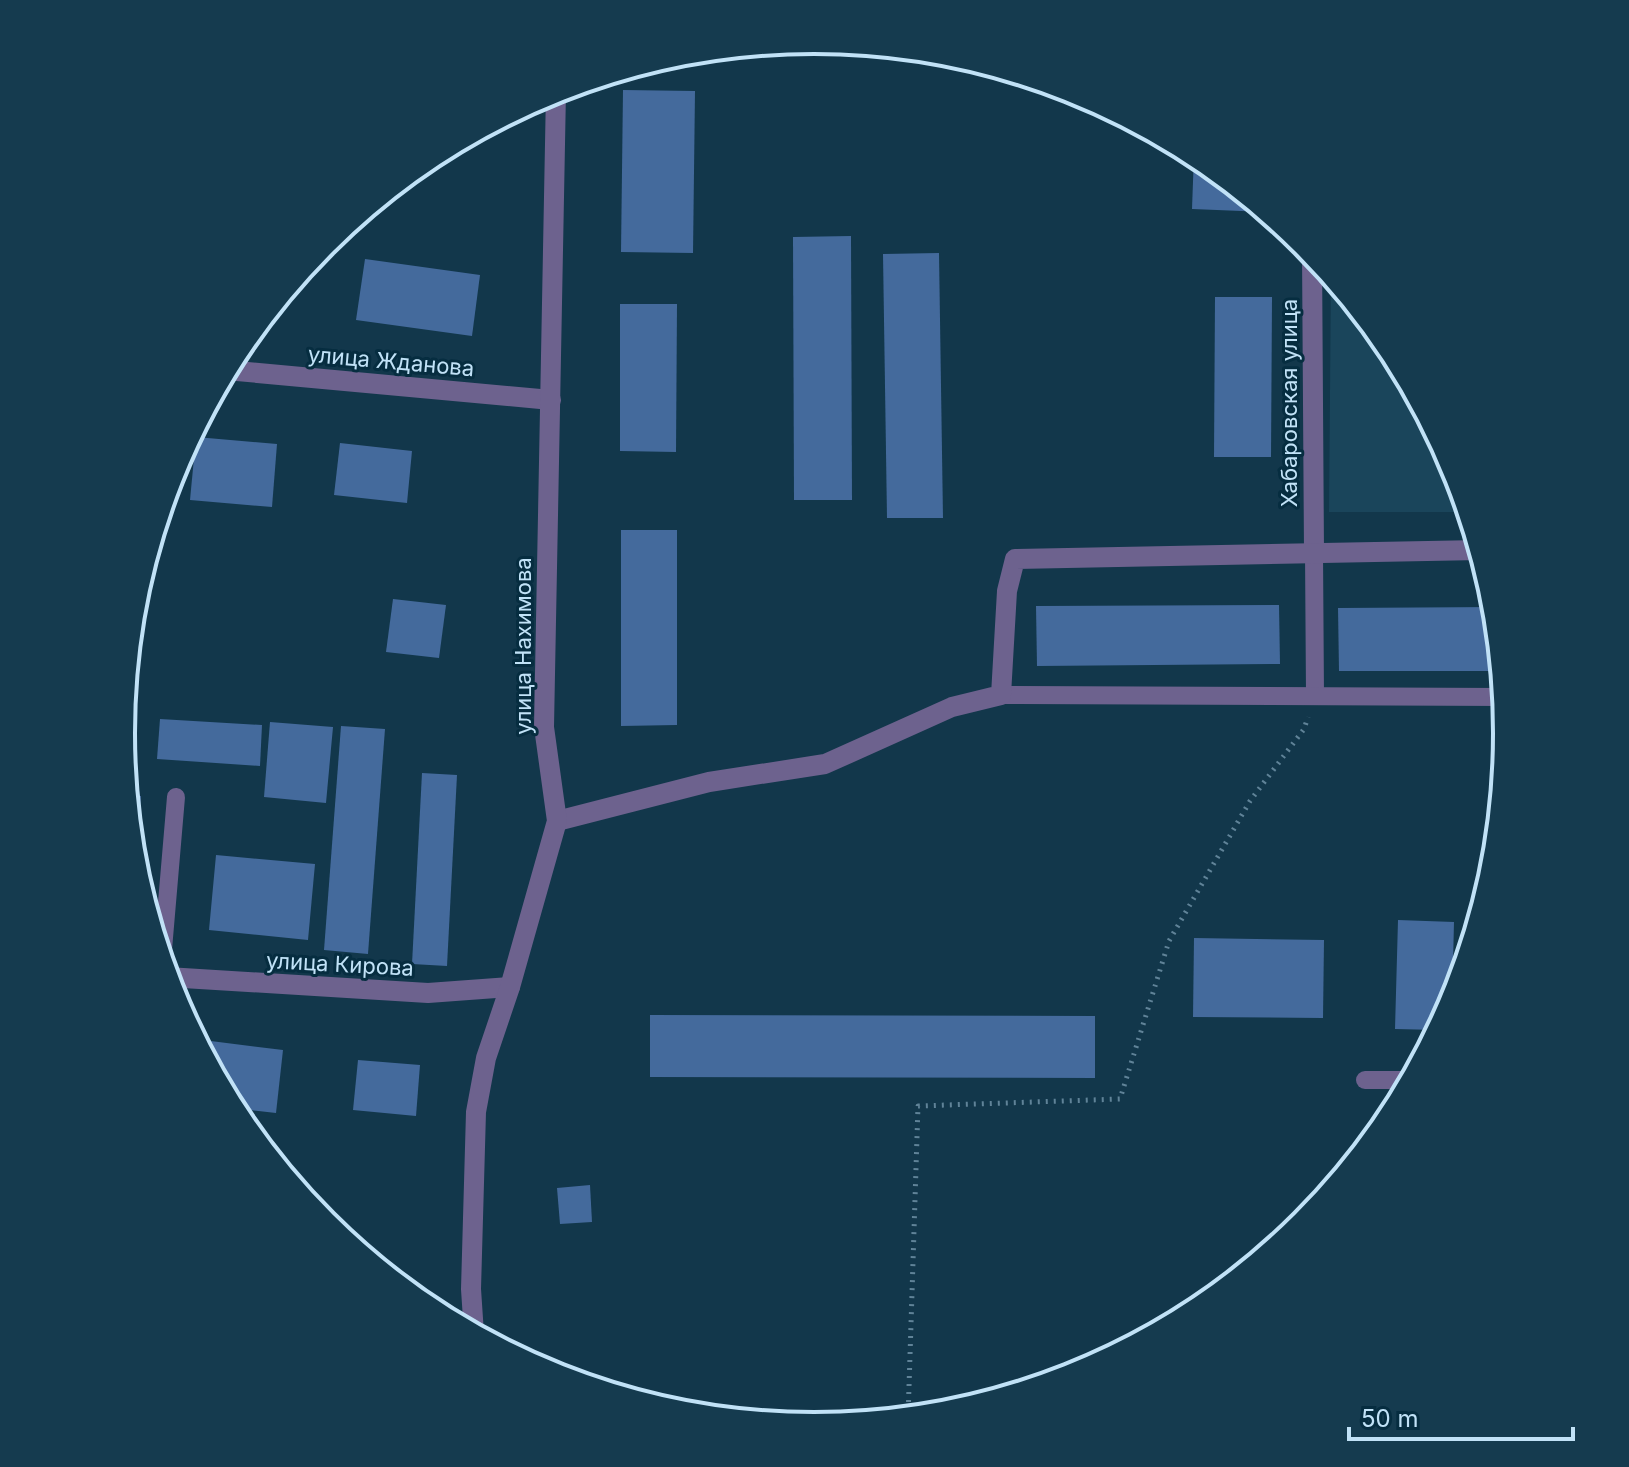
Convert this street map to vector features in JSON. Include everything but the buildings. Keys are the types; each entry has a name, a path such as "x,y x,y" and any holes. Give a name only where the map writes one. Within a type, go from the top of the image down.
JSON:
{"street":[{"name":"улица Нахимова","path":"473,1321 471,1289 476,1112 486,1058 510,987 557,821 544,727 556,105"},
{"name":"Хабаровская улица","path":"1312,271 1314,553"},
{"name":"улица Жданова","path":"240,371 551,400"},
{"path":"557,821 709,782 825,764 952,707 1001,695 1007,591 1015,559 1469,550"},
{"name":"улица Кирова","path":"181,978 428,993 510,987"}],"lane":[{"path":"1314,553 1315,696"},
{"path":"1001,695 1493,697"},
{"path":"165,931 176,797"},
{"path":"1365,1080 1399,1080"}],"path":[{"path":"908,1406 918,1106 1120,1099 1169,941 1250,801 1304,729 1315,696"}],"shaded area":[{"path":"1331,292 1354,320 1403,394 1424,433 1457,512 1329,512"}]}
